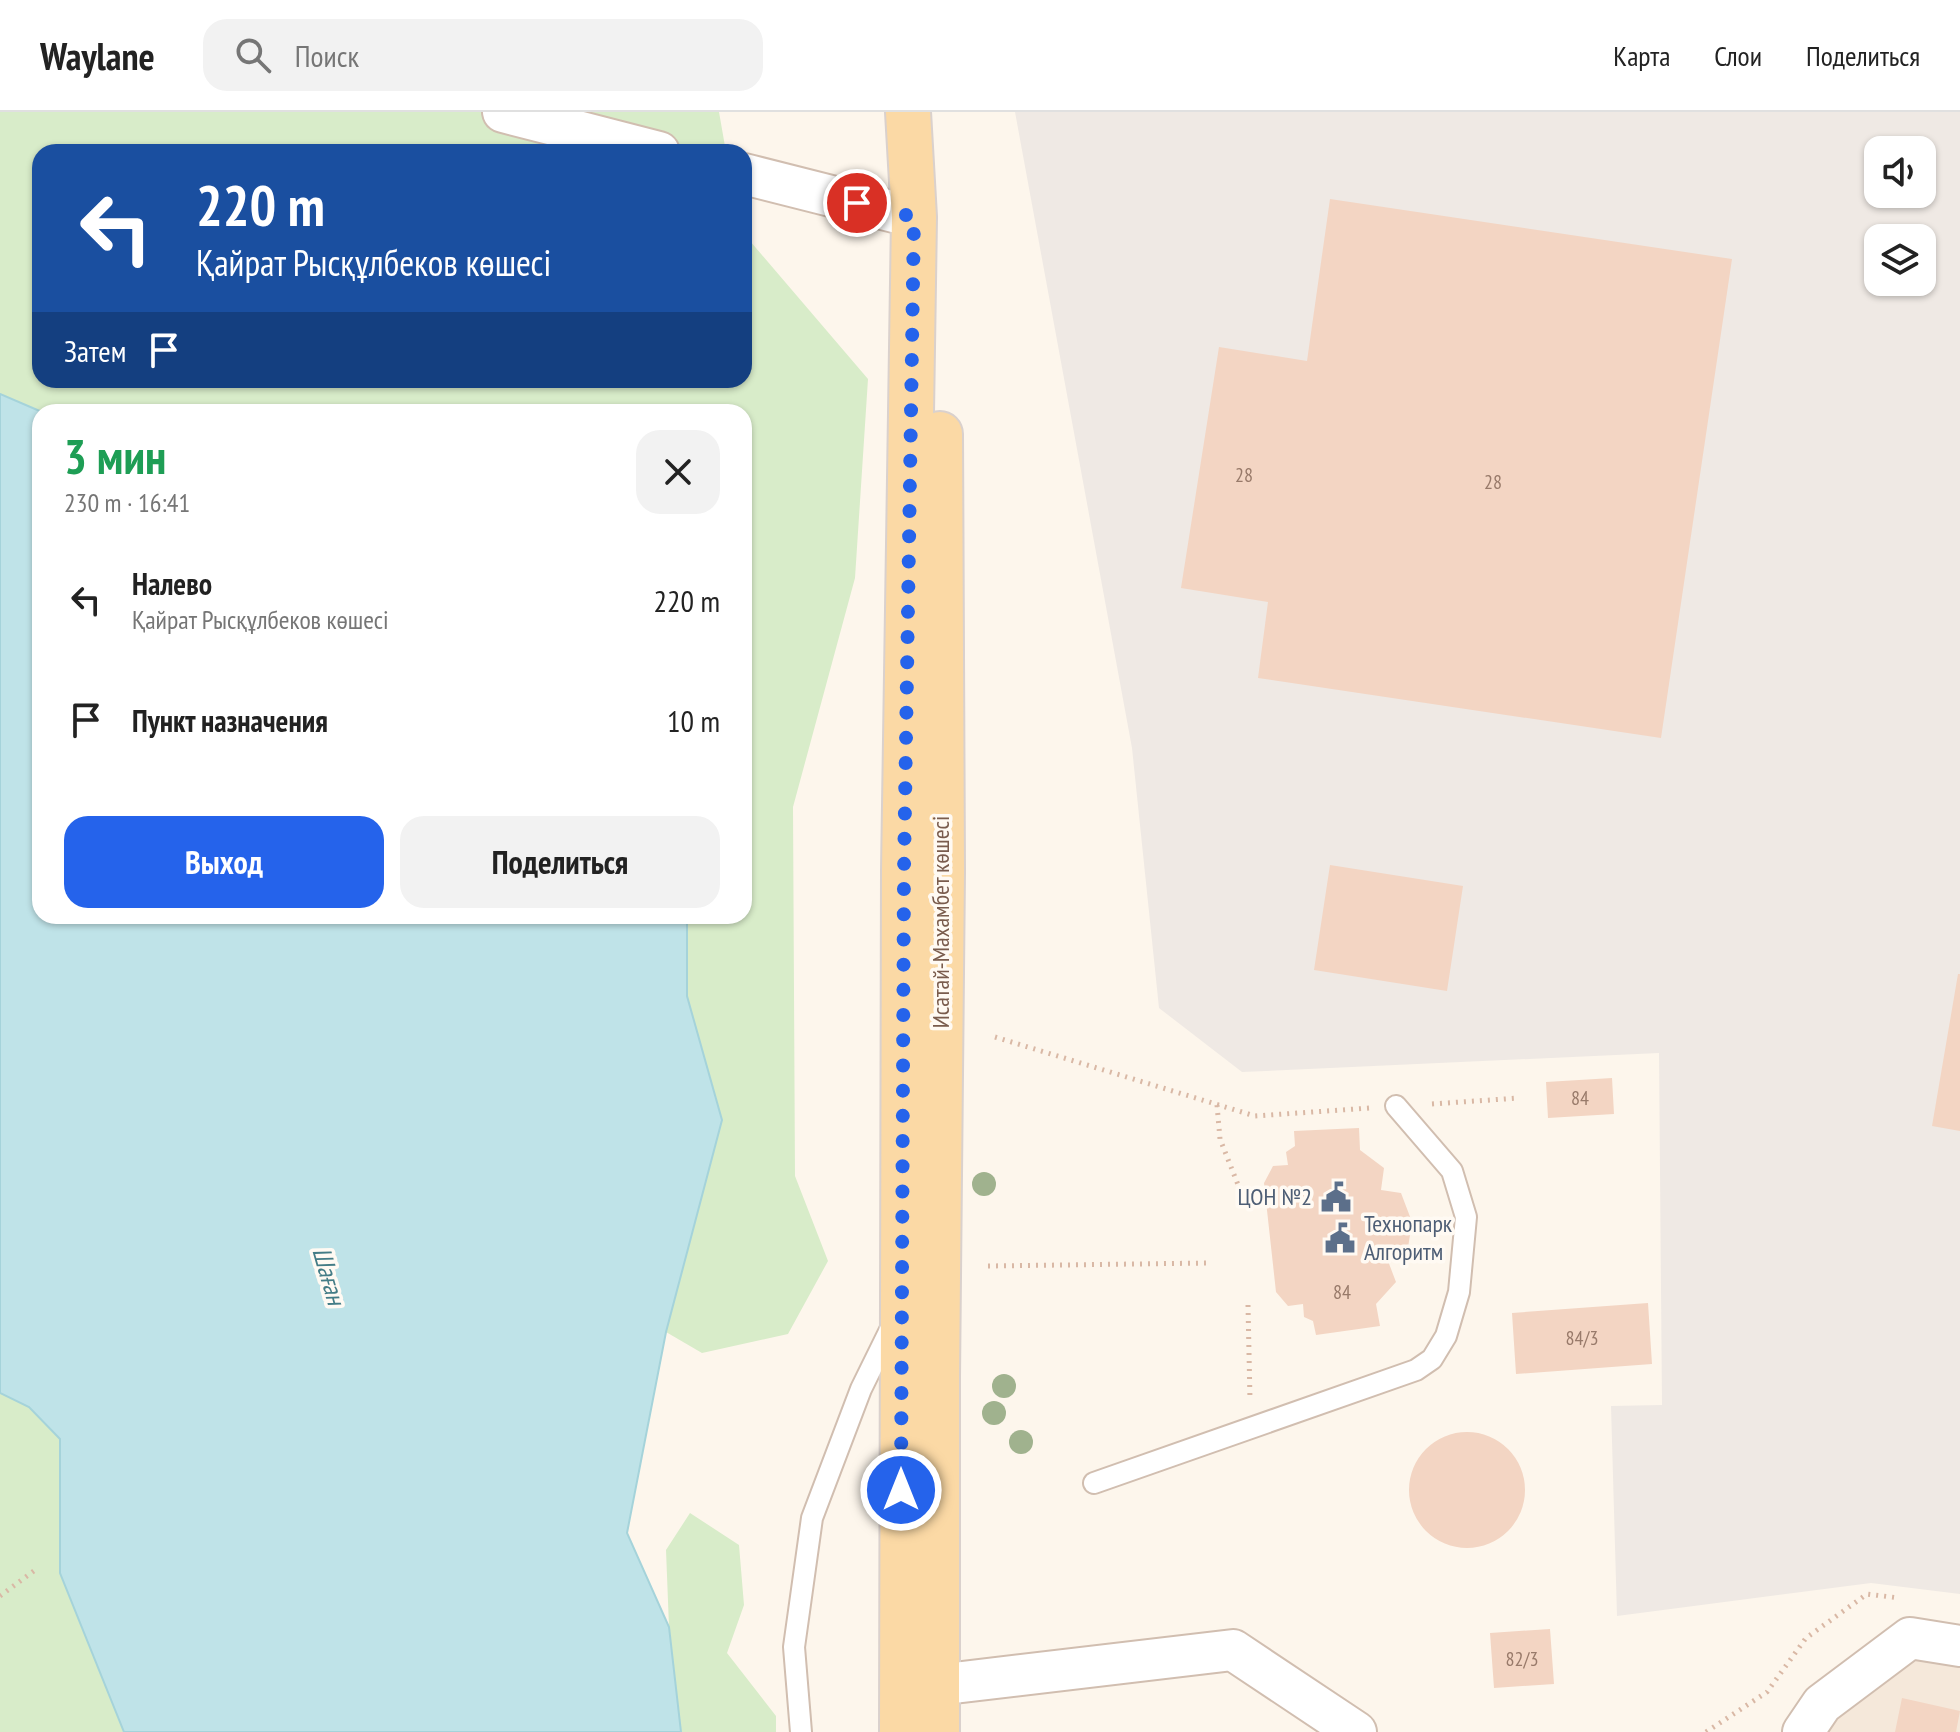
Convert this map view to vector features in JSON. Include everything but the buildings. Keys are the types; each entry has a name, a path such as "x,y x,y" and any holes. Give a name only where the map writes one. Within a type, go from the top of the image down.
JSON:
{"main road":[{"path":"902,1732 904,871 914,217 908,112"},
{"name":"Исатай-Махамбет көшесі","path":"933,112 939,221 942,872 937,1732"}],"street":[{"path":"503,112 628,144"},
{"path":"752,176 914,217"},
{"path":"1803,1732 1822,1704 1910,1638 1960,1646"},
{"path":"937,1685 1233,1650 1356,1732"}],"lane":[{"path":"1094,1483 1416,1370 1432,1359 1446,1336 1459,1292 1466,1217 1452,1171 1396,1106"},
{"path":"801,1732 794,1647 812,1518 861,1389 901,1309"}],"path":[{"path":"995,1037 1255,1116 1519,1098"},
{"path":"1217,1105 1220,1139 1244,1200"},
{"path":"988,1266 1208,1263"},
{"path":"1248,1305 1250,1428"},
{"path":"0,1596 35,1570"},
{"path":"1706,1732 1767,1692 1806,1638 1867,1594 1913,1600"}],"shaded area":[{"path":"1015,112 1960,112 1960,1594 1871,1583 1617,1616 1611,1406 1662,1405 1659,1053 1242,1072 1159,1008 1132,748"},
{"path":"1910,1638 1960,1646 1960,1732 1803,1732"}],"green space":[{"path":"0,112 719,112 725,144 32,144 32,388 752,388 752,243 868,379 855,578 793,807 795,1176 828,1261 788,1334 702,1353 666,1332 722,1120 687,996 687,924 752,924 752,404 32,404 32,408 0,394"},
{"path":"0,1393 29,1407 60,1439 60,1573 124,1732 0,1732"},
{"path":"690,1513 739,1545 744,1605 727,1653 776,1716 776,1732 681,1732 669,1627 666,1550"}],"water":[{"name":"Шаған","path":"0,394 32,408 32,924 687,924 687,996 722,1120 666,1332 627,1533 669,1627 681,1732 124,1732 60,1573 60,1439 29,1407 0,1393"}],"place":[{"name":"ЦОН №2","path":"1336,1197"},
{"name":"Технопарк Алгоритм","path":"1340,1238"}],"route":[{"path":"857,203 914,217 904,871 901,1490"}]}
